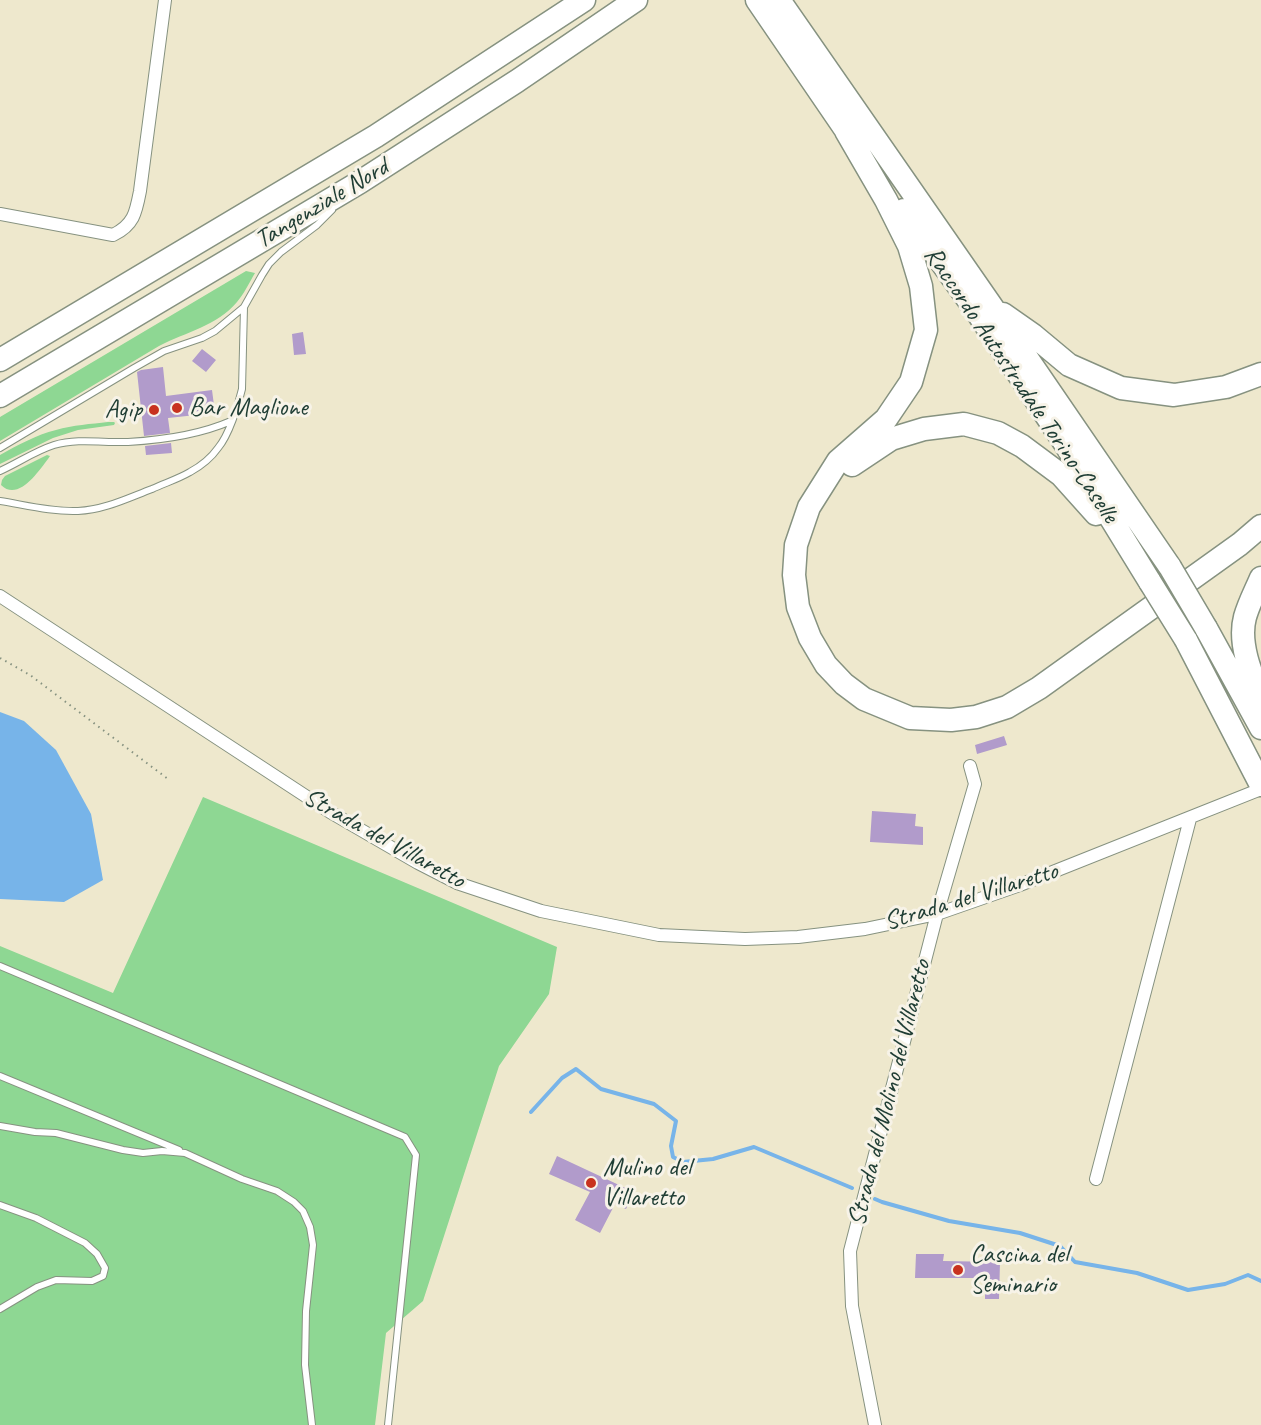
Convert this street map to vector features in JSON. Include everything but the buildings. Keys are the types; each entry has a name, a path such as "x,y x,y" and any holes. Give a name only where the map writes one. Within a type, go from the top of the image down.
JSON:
{"highway":[{"name":"Tangenziale Nord","path":"0,360 375,136 584,0"},
{"name":"Tangenziale Nord","path":"0,396 360,182 517,81 636,0"},
{"name":"Raccordo Autostradale Torino-Caselle","path":"757,0 778,10 990,304 1170,567 1261,728"},
{"name":"Raccordo Autostradale Torino-Caselle","path":"778,10 846,131 977,312 1064,442 1186,640 1258,781"},
{"path":"846,131 886,200 909,246 921,286 926,330 910,382 886,419 838,461 809,507 796,544 794,575 798,607 810,638 826,665 844,684 864,699 910,718 951,720 992,713 1024,698 1240,544 1261,526"},
{"path":"990,304 1069,365 1121,388 1174,394 1227,387 1261,374"},
{"path":"804,524 838,478 855,463 891,439 924,429 964,424 998,433 1022,446 1061,475 1100,518 1145,575"},
{"path":"1261,578 1245,615 1243,630 1244,645 1251,672 1261,698"}],"street":[{"path":"0,214 113,235 124,230 135,214 140,191 165,0"},
{"name":"Strada del Villaretto","path":"0,596 330,812 418,863 457,883 541,911 658,934 745,939 798,937 866,930 937,914 1020,885 1190,819 1258,781"},
{"name":"Strada del Molino del Villaretto","path":"875,1425 852,1306 850,1251 937,914 975,784 970,766"},
{"path":"1096,1179 1190,819"}],"lane":[{"path":"0,448 164,351 209,334 244,307 269,264 316,225 360,182"},
{"path":"0,501 56,511 97,508 117,503 173,480 204,463 224,441 242,389 244,307"},
{"path":"0,471 55,445 69,442 128,442 178,436 216,428 231,421"},
{"path":"0,966 405,1137 417,1155 388,1425"},
{"path":"0,1076 185,1152 242,1179 277,1191 303,1211 310,1227 313,1245 306,1311 305,1365 312,1425"},
{"path":"0,1126 64,1135 144,1153 185,1152"},
{"path":"0,1205 36,1218 85,1243 97,1254 105,1268 103,1276 92,1281 56,1280 37,1287 0,1309"}],"path":[{"path":"0,658 30,675 168,779"}],"green space":[{"path":"246,271 255,273 240,299 220,317 159,346 0,441 0,417"},
{"path":"115,423 78,430 53,438 0,464 0,455 41,435 69,427"},
{"path":"47,455 50,456 39,471 21,488 7,489 1,485 5,476"},
{"path":"203,797 557,947 549,994 499,1066 423,1301 386,1333 375,1425 0,1425 0,946 113,993"}],"water":[{"path":"0,712 24,721 56,750 91,814 103,880 64,902 0,899"}],"waterway":[{"path":"531,1112 562,1078 576,1069 601,1089 654,1104 676,1121 671,1146 673,1157 683,1162 713,1159 754,1147 852,1188"},
{"path":"875,1199 949,1221 1020,1233 1060,1246 1075,1262 1137,1273 1188,1290 1225,1284 1248,1275 1261,1281"}],"place":[{"name":"Bar Maglione","path":"177,408"},
{"name":"Agip","path":"154,410"},
{"name":"Mulino del Villaretto","path":"591,1183"},
{"name":"Cascina del Seminario","path":"958,1270"}]}
